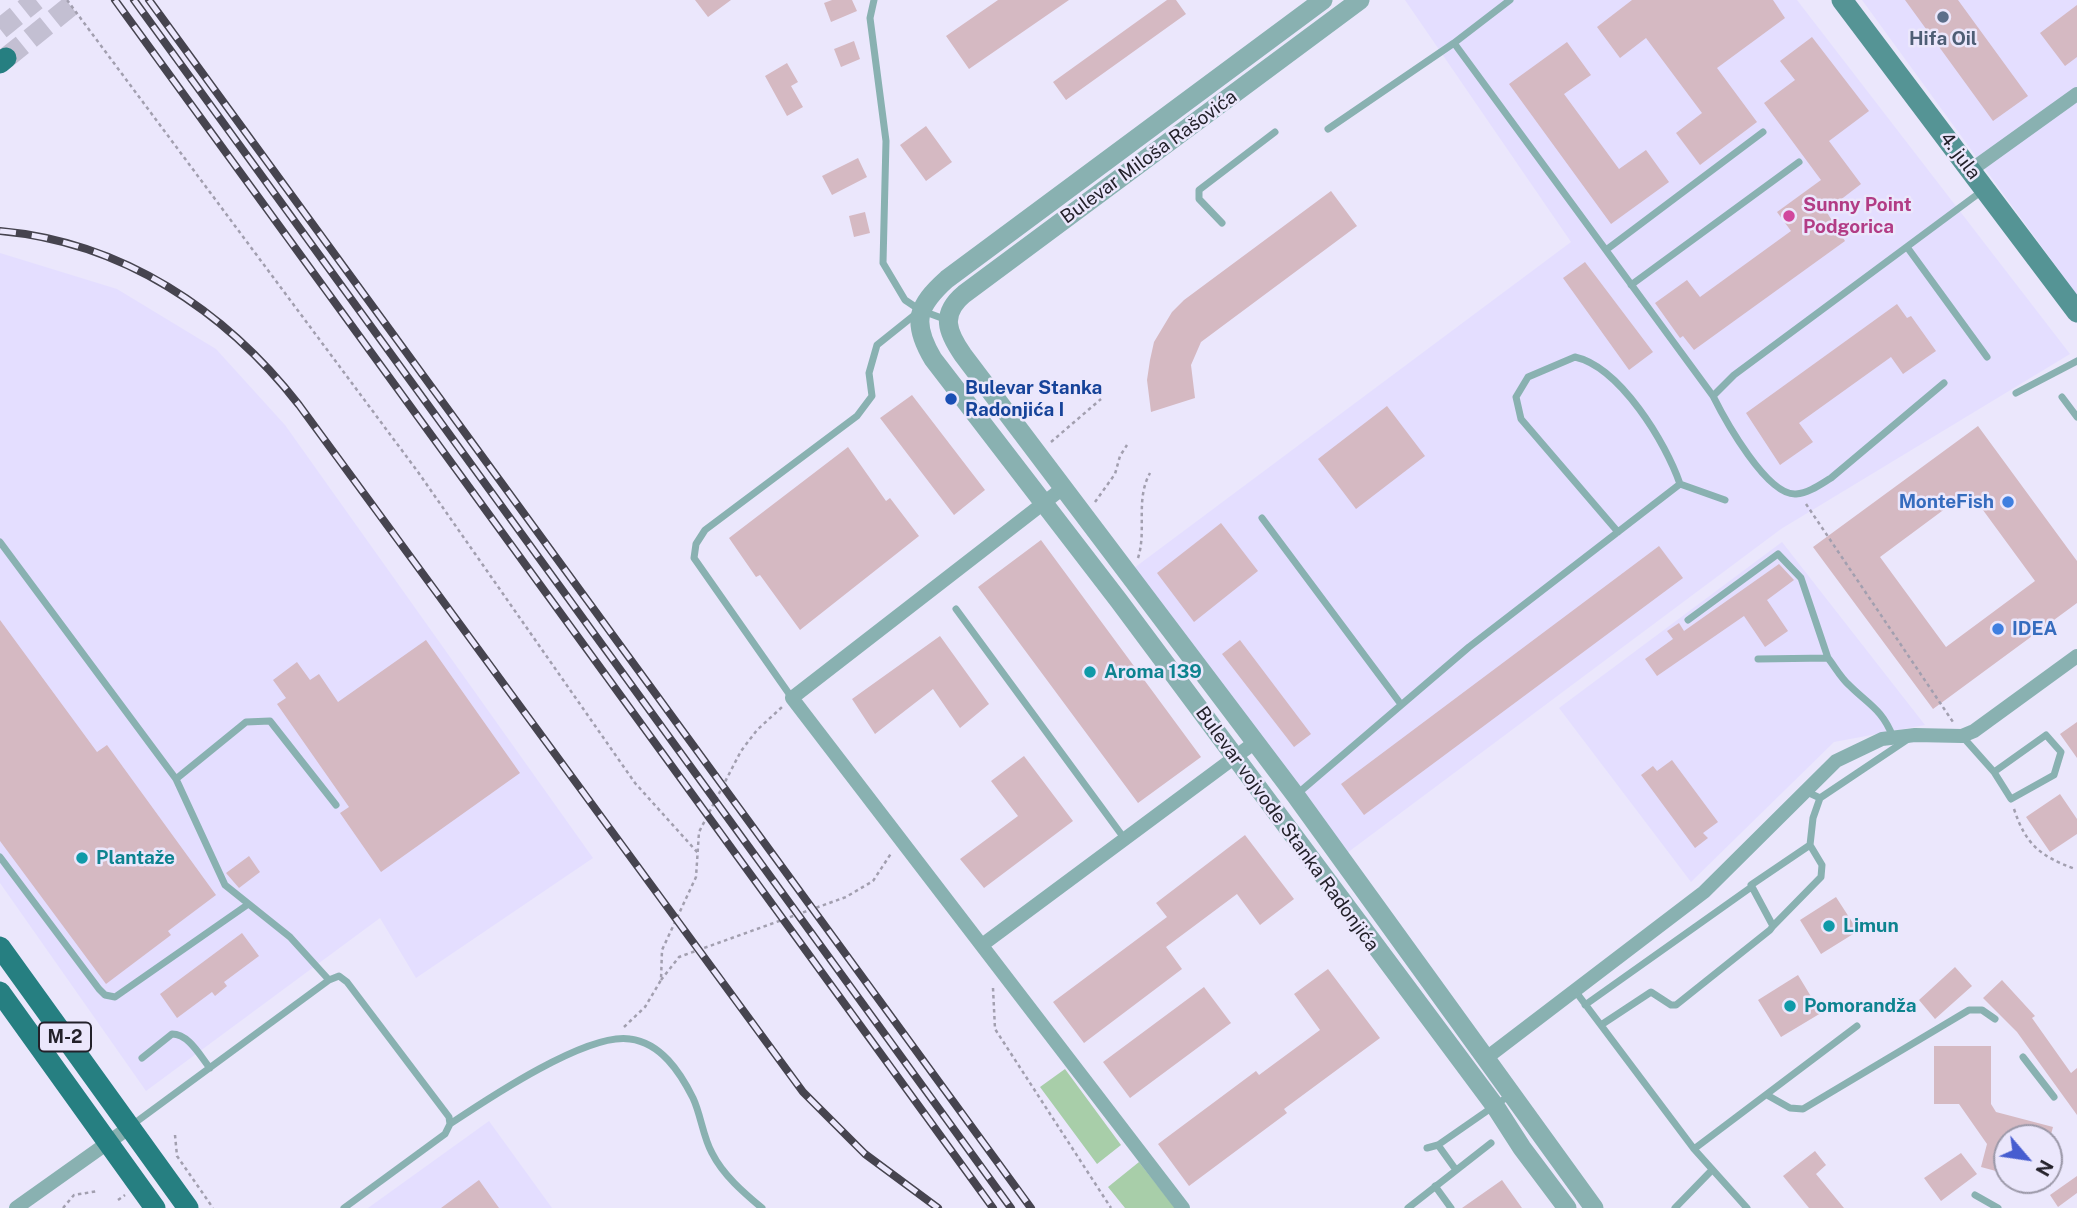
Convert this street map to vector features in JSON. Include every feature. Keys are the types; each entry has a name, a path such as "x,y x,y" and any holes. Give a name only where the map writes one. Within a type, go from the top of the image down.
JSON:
{"main road":[{"name":"4. jula","path":"1842,0 2077,312"},
{"name":"M-2","path":"0,947 188,1208"},
{"name":"M-2","path":"0,992 155,1208"}],"street":[{"name":"Bulevar Miloša Rašovića","path":"920,310 947,279 1323,0"},
{"name":"Bulevar Miloša Rašovića","path":"947,320 954,303 964,294 1360,0"},
{"path":"1971,170 2077,94"},
{"name":"Bulevar vojvode Stanka Radonjića","path":"920,310 920,333 933,359 1235,758 1503,1100 1594,1208"},
{"name":"Bulevar vojvode Stanka Radonjića","path":"947,320 951,339 1296,796 1485,1059 1522,1148 1567,1208"},
{"path":"1063,488 792,698 1183,1208"},
{"path":"1485,1059 1704,892 1836,761 1856,749 1893,737 1962,736 1982,726 2077,656"},
{"path":"982,945 1254,743"},
{"path":"16,1208 130,1127"}],"lane":[{"path":"874,0 870,18 886,141 883,263 905,300 920,310 947,320"},
{"path":"1328,129 1454,43 1510,0"},
{"path":"1454,43 1713,396 1729,425 1770,483 1782,492 1796,494 1815,488 1831,478 1944,383"},
{"path":"1222,223 1199,199 1199,190 1275,132"},
{"path":"1605,250 1763,132"},
{"path":"1631,285 1799,162"},
{"path":"1713,396 1734,375 1985,189"},
{"path":"1907,247 1987,357"},
{"path":"792,698 694,558 696,544 705,530 858,416 872,396 869,373 877,345 920,310"},
{"path":"1618,532 1521,419 1516,397 1528,377 1575,357 1596,366 1625,391 1669,457 1680,484 1725,500"},
{"path":"2016,393 2077,361"},
{"path":"2062,397 2077,417"},
{"path":"1296,796 1400,703 1680,484"},
{"path":"1262,519 1400,703"},
{"path":"0,542 176,779 225,885 289,937 329,980"},
{"path":"1688,620 1779,554 1801,578 1828,658 1849,685 1874,705 1887,721 1893,737"},
{"path":"956,609 1124,838"},
{"path":"1758,659 1828,658"},
{"path":"176,779 246,722 270,720 336,805"},
{"path":"1601,1025 1651,992 1671,1005 1676,1005 1773,926 1821,877 1822,865 1810,845 1813,818 1820,798 1915,735"},
{"path":"1962,736 1994,772 2011,799 2054,775 2062,752 2046,735 1994,772"},
{"path":"1805,792 1820,798"},
{"path":"1585,1005 1810,845"},
{"path":"0,858 99,989 109,997 116,997 247,905"},
{"path":"1750,888 1773,926"},
{"path":"130,1127 329,980 339,976 347,982 449,1117 450,1124"},
{"path":"1576,992 1694,1149 1747,1208"},
{"path":"1767,1096 1790,1108 1803,1110 1969,1010 1982,1010 1995,1019"},
{"path":"1694,1149 1857,1026"},
{"path":"142,1058 172,1034 177,1034 184,1037 210,1068"},
{"path":"344,1208 445,1134 450,1124 545,1064 609,1040 628,1038 667,1057 692,1096 712,1153 740,1189 762,1208"},
{"path":"2023,1057 2054,1097"},
{"path":"1427,1148 1438,1145 1503,1100"},
{"path":"1408,1208 1491,1143"},
{"path":"1438,1145 1456,1170"},
{"path":"1675,1208 1712,1171"},
{"path":"1435,1186 1451,1208"},
{"path":"1975,1195 1998,1208"}],"path":[{"path":"67,0 418,472 635,783 698,853"},
{"path":"1037,453 1101,399"},
{"path":"1080,510 1095,502 1109,484 1127,445"},
{"path":"1126,571 1138,558 1142,493 1150,473"},
{"path":"1796,494 1815,513 1962,736"},
{"path":"661,980 662,950 696,877 699,832 741,751 757,730 792,698"},
{"path":"2011,799 2022,834 2047,859 2075,869"},
{"path":"609,1040 645,1007 678,957 846,897 873,881 890,856 897,835"},
{"path":"1000,969 993,980 995,1029 1111,1208"},
{"path":"175,1135 177,1156 213,1208"},
{"path":"63,1208 74,1195 98,1191"}],"shaded area":[{"path":"1405,0 1797,0 2070,354 1781,529 1347,853 1126,574 1571,242"},
{"path":"1862,0 2077,0 2077,295"},
{"path":"0,253 117,289 216,349 285,425 593,858 416,978 380,918 146,1091 0,883"},
{"path":"1782,542 1925,725 1834,742 1691,882 1559,708"},
{"path":"489,1121 552,1208 368,1208"}],"green space":[{"path":"1065,1069 1121,1145 1097,1164 1040,1087"},
{"path":"1139,1162 1175,1208 1125,1208 1108,1187"}],"building":[{"path":"695,0 731,0 708,17"},
{"path":"832,0 852,0 857,11 831,22 824,3"},
{"path":"998,0 1069,0 969,69 946,36"},
{"path":"1167,0 1176,0 1186,14 1066,100 1053,82"},
{"path":"1632,0 1773,0 1785,18 1717,68 1757,122 1700,165 1676,133 1702,113 1646,38 1620,58 1597,27"},
{"path":"1905,0 1958,0 2028,96 1993,121"},
{"path":"2077,5 2077,57 2065,66 2040,33"},
{"path":"1812,37 1869,111 1829,141 1861,184 1826,211 1845,241 1694,350 1683,336 1680,338 1655,303 1687,280 1700,297 1791,231 1777,212 1821,180 1764,103 1795,80 1780,61"},
{"path":"854,41 860,59 841,67 834,49"},
{"path":"1567,42 1591,75 1564,94 1619,169 1646,150 1669,182 1611,224 1509,84"},
{"path":"787,63 798,82 791,86 803,107 787,116 765,76"},
{"path":"926,126 952,162 926,181 900,145"},
{"path":"858,158 867,177 832,195 822,176"},
{"path":"1331,191 1357,226 1201,342 1191,365 1195,398 1151,412 1147,380 1150,360 1154,342 1172,312 1184,300"},
{"path":"865,212 870,233 854,237 849,216"},
{"path":"1585,262 1653,352 1629,370 1563,278"},
{"path":"1897,304 1907,318 1911,316 1936,351 1903,374 1891,357 1799,423 1813,442 1780,465 1746,413"},
{"path":"912,395 985,490 954,515 880,418"},
{"path":"1387,406 1425,456 1356,509 1318,459"},
{"path":"1978,426 2077,561 2077,603 1933,709 1813,547","holes":["1969,491 2035,581 1946,647 1880,557"]},
{"path":"848,447 886,501 890,498 919,536 800,630 760,575 756,577 729,538"},
{"path":"1221,523 1258,571 1194,622 1157,573"},
{"name":"Aroma 139","path":"1041,540 1201,757 1138,803 978,587"},
{"path":"1659,546 1683,578 1364,815 1341,784"},
{"path":"1779,564 1794,580 1767,600 1788,631 1765,647 1744,616 1657,676 1645,659 1673,639 1667,631 1679,623 1684,631"},
{"name":"Plantaže","path":"0,620 97,752 107,745 216,895 168,931 171,935 106,984 0,841"},
{"path":"940,636 989,704 960,728 933,689 875,734 852,699"},
{"path":"426,640 520,773 381,872 340,813 349,807 277,704 286,698 273,680 297,662 310,680 319,674 338,702"},
{"path":"1240,640 1311,734 1294,747 1222,654"},
{"path":"2077,722 2077,758 2060,734"},
{"path":"1024,756 1073,821 984,888 960,859 1018,816 991,781"},
{"path":"1672,760 1718,822 1703,833 1708,838 1695,848 1641,775 1653,766 1657,771"},
{"path":"2060,794 2077,819 2077,834 2050,852 2026,817"},
{"path":"1245,835 1294,899 1260,925 1237,894 1166,947 1182,969 1084,1043 1053,1002 1167,917 1156,903"},
{"path":"249,856 260,872 239,888 226,873"},
{"name":"Limun","path":"1836,897 1858,931 1821,954 1800,920"},
{"path":"242,933 259,956 224,982 227,986 215,996 212,992 177,1018 160,994"},
{"path":"1955,967 1972,986 1935,1019 1919,1000"},
{"path":"1328,969 1380,1038 1284,1109 1287,1113 1189,1186 1158,1144 1256,1071 1259,1075 1320,1030 1294,994"},
{"name":"Pomorandža","path":"1798,975 1821,1013 1781,1037 1758,1000"},
{"path":"2002,980 2035,1016 2032,1018 2071,1073 2077,1068 2077,1115 2017,1032 1983,998"},
{"path":"1204,987 1231,1023 1130,1098 1103,1062"},
{"path":"1934,1046 1991,1046 1991,1104 1996,1112 2042,1124 1993,1124 1993,1170 1981,1167 1987,1144 1959,1104 1934,1104"},
{"path":"1815,1151 1826,1165 1816,1174 1844,1208 1809,1208 1783,1176"},
{"path":"1961,1153 1977,1174 1941,1201 1924,1178"},
{"path":"2077,1176 2077,1193 2058,1207 2050,1195 2063,1194 2063,1186"},
{"path":"479,1180 499,1208 441,1208"},
{"path":"1502,1180 1522,1208 1462,1208"}],"tunnel":[{"path":"0,29 36,0"},
{"path":"6,58 78,0"}],"railway":[{"path":"115,0 993,1208"},
{"path":"134,0 1011,1208"},
{"path":"149,0 1031,1208"},
{"path":"0,231 45,238 88,249 168,286 238,339 270,371 299,405 803,1092 865,1154 938,1208"}],"place":[{"name":"Hifa Oil","path":"1943,17"},
{"name":"Sunny Point Podgorica","path":"1789,216"},
{"name":"Bulevar Stanka Radonjića I","path":"951,399"},
{"name":"MonteFish","path":"2008,502"},
{"name":"IDEA","path":"1998,629"},
{"name":"Aroma 139","path":"1090,672"},
{"name":"Plantaže","path":"82,858"},
{"name":"Limun","path":"1829,926"},
{"name":"Pomorandža","path":"1790,1006"}]}
